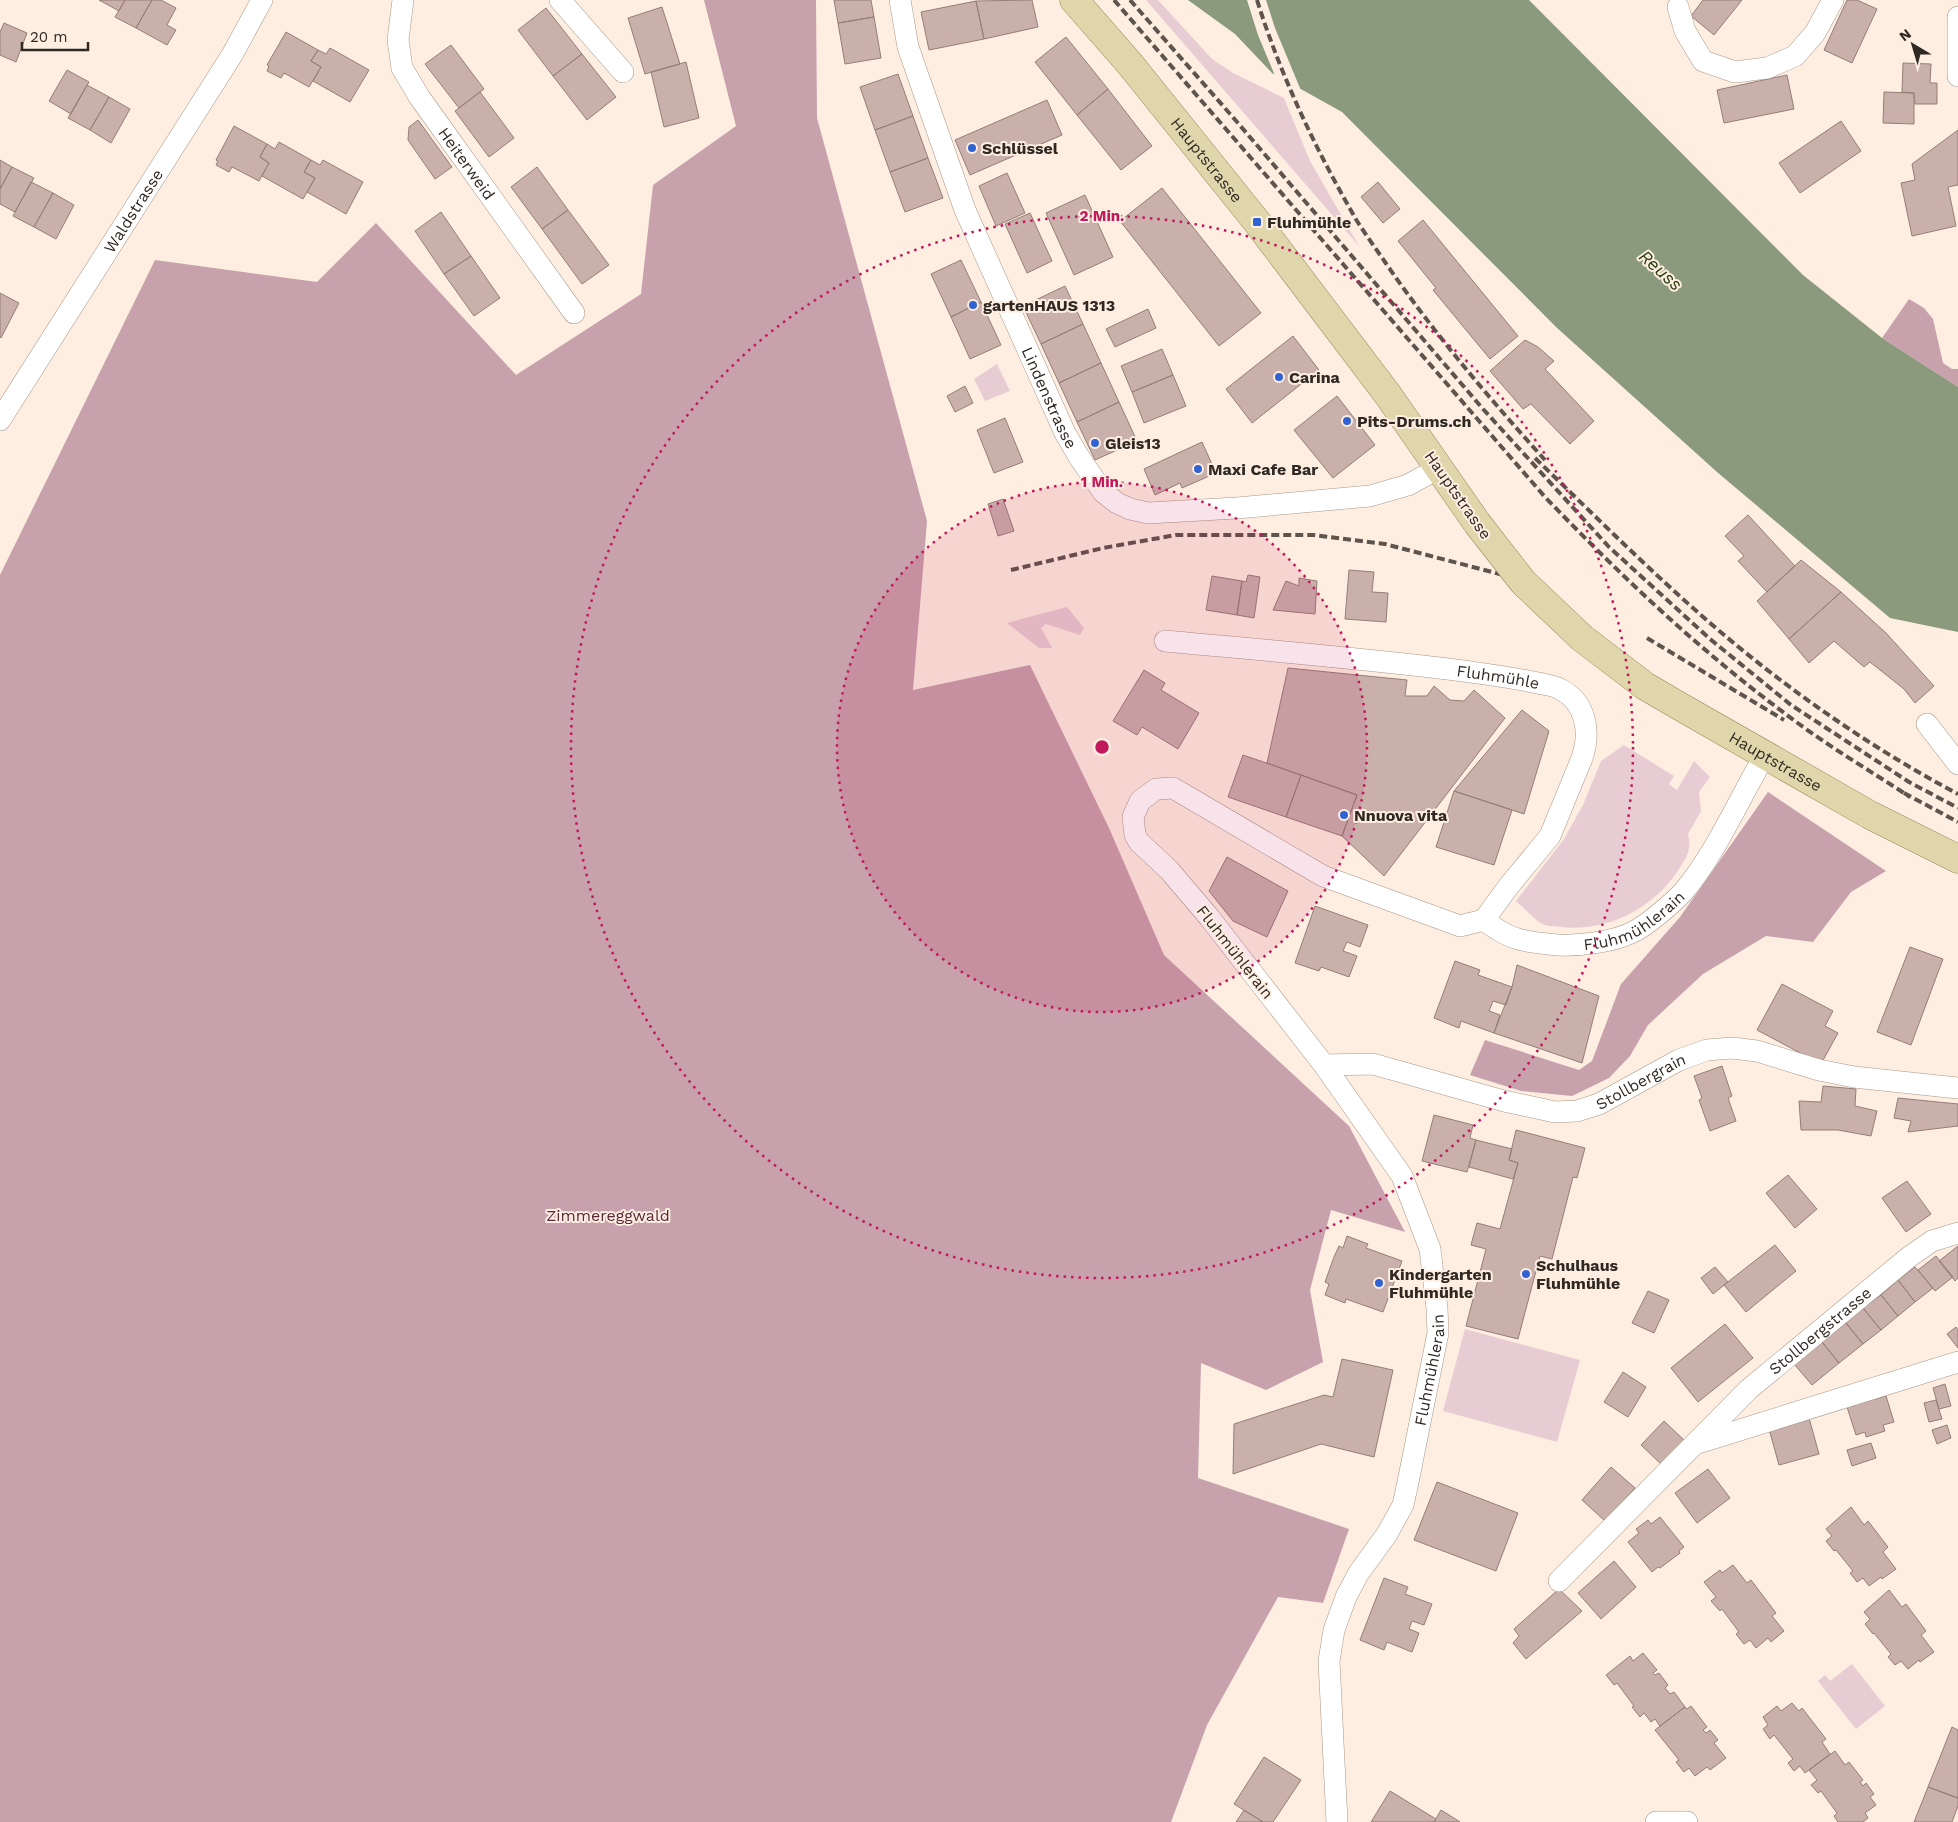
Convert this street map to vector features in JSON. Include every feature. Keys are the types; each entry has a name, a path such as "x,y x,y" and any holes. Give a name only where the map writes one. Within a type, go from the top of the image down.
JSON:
{"main road":[{"name":"Hauptstrasse","path":"1074,0 1148,86 1256,222 1377,381 1508,564 1578,636 1645,686 1870,815 1958,859"}],"street":[{"name":"Waldstrasse","path":"0,420 232,56 262,0"},
{"name":"Heiterweid","path":"402,0 398,40 402,68 420,98 574,313"},
{"path":"560,0 623,72"},
{"name":"Lindenstrasse","path":"900,0 908,47 965,210 1065,433 1103,492 1117,503 1130,509 1148,513 1237,508 1370,496 1408,485 1439,468"},
{"path":"1673,2 1685,31 1703,61 1735,72 1767,68 1795,56 1815,33 1833,0"},
{"path":"1958,17 1958,76"},
{"name":"Fluhmühle","path":"1165,641 1381,661 1507,676 1550,685 1570,696 1583,714 1587,725 1587,736 1582,758 1550,836 1508,887 1484,920"},
{"path":"1927,724 1958,764"},
{"name":"Fluhmühlerain","path":"1336,1822 1329,1661 1334,1630 1346,1597 1358,1574 1387,1534 1403,1505 1438,1333 1430,1249 1402,1176 1324,1065 1209,917 1169,870 1139,842 1134,835 1132,817 1140,801 1146,795 1156,788 1166,787 1181,792 1303,866 1352,888 1460,926 1484,920 1495,929 1518,941 1567,945 1597,943 1633,932 1663,910 1683,892 1710,854 1754,748"},
{"name":"Stollbergrain","path":"1324,1065 1373,1064 1504,1101 1555,1112 1577,1111 1599,1104 1679,1060 1707,1050 1732,1048 1757,1051 1819,1070 1854,1077 1958,1088"},
{"name":"Stollbergstrasse","path":"1559,1581 1749,1389 1909,1257 1932,1241 1958,1233"},
{"name":"Stollbergstrasse","path":"1693,1445 1958,1362"},
{"path":"1656,1822 1687,1822"}],"shaded area":[{"path":"1146,0 1158,0 1212,59 1233,73 1284,98 1310,161 1359,246"},
{"path":"997,364 1010,391 985,401 974,379"},
{"path":"1067,607 1084,628 1080,635 1046,624 1041,628 1052,648 1039,648 1007,623"},
{"path":"1624,745 1674,776 1669,784 1677,790 1694,761 1710,777 1699,792 1701,811 1688,834 1689,850 1677,872 1666,885 1654,897 1626,916 1611,922 1578,928 1542,924 1516,901 1564,839 1583,805 1601,761"},
{"path":"1465,1329 1580,1360 1557,1442 1443,1411"},
{"path":"1852,1664 1885,1706 1856,1729 1818,1681 1825,1675 1830,1681"}],"green space":[{"name":"Zimmereggwald","path":"704,0 816,0 817,118 927,521 913,690 1030,665 1109,828 1164,955 1349,1126 1405,1232 1331,1210 1310,1290 1323,1362 1266,1390 1201,1363 1198,1478 1349,1529 1323,1603 1278,1597 1207,1725 1171,1822 0,1822 0,575 155,260 317,282 376,223 516,375 641,294 653,185 736,126"},
{"path":"1909,299 1924,308 1933,319 1943,363 1952,369 1958,369 1958,387 1882,338"},
{"path":"1768,792 1886,871 1851,892 1813,942 1766,936 1703,974 1648,1025 1630,1056 1609,1078 1572,1096 1521,1091 1470,1075 1485,1040 1579,1070 1592,1061 1621,984 1680,917"}],"water":[{"name":"Reuss","path":"1188,0 1529,0 1803,275 1882,338 1958,387 1958,632 1890,618 1717,472 1556,327 1342,112 1272,73 1235,34"}],"pier":[{"path":"1247,0 1266,0 1275,28 1302,93 1276,78 1258,35"}],"building":[{"path":"99,0 125,0 119,11"},
{"path":"125,0 152,0 136,28 115,17"},
{"path":"152,0 161,0 176,8 167,25 176,30 167,45 136,28"},
{"path":"834,0 871,0 874,17 838,23"},
{"path":"1032,0 1038,27 984,39 976,1"},
{"path":"1703,0 1742,0 1714,35 1691,16"},
{"path":"1847,0 1857,0 1877,9 1852,63 1824,50"},
{"path":"976,1 984,39 929,50 921,12"},
{"path":"662,7 680,64 645,74 628,18"},
{"path":"546,8 582,54 553,76 518,30"},
{"path":"874,17 881,58 845,64 838,23"},
{"path":"4,23 27,33 16,62 0,55 0,32"},
{"path":"286,32 318,50 311,61 321,67 309,87 284,73 281,78 267,71 269,66 267,65"},
{"path":"1066,37 1108,89 1077,115 1035,62"},
{"path":"451,45 484,89 459,108 425,64"},
{"path":"330,48 369,70 350,102 313,81 321,67 311,61 318,50 326,54"},
{"path":"582,54 616,97 587,120 553,76"},
{"path":"686,62 699,118 664,127 651,72"},
{"path":"1903,63 1931,64 1930,83 1937,83 1937,104 1915,104 1914,93 1902,92"},
{"path":"67,70 89,82 71,114 49,101"},
{"path":"898,74 913,116 875,130 860,87"},
{"path":"1787,75 1794,109 1724,123 1717,90"},
{"path":"87,85 109,97 90,130 68,118"},
{"path":"1108,89 1152,146 1121,170 1077,115"},
{"path":"480,92 514,138 489,157 455,111"},
{"path":"1884,92 1914,93 1914,124 1883,123"},
{"path":"109,97 130,109 111,143 90,130"},
{"path":"1047,100 1062,135 970,175 955,140"},
{"path":"913,116 928,158 890,172 875,130"},
{"path":"418,120 452,167 435,179 408,140 409,127"},
{"path":"1841,121 1861,151 1800,193 1779,163"},
{"path":"234,126 267,144 260,157 269,163 259,181 232,167 229,172 216,165 218,161 216,160"},
{"path":"1958,130 1958,185 1948,187 1956,226 1912,236 1901,183 1915,180 1912,164"},
{"path":"279,142 311,160 304,172 315,178 303,199 262,176 269,163 260,157 267,144 275,149"},
{"path":"928,158 943,198 905,212 890,172"},
{"path":"0,160 12,167 0,189"},
{"path":"311,160 320,165 323,160 363,182 346,214 307,192 315,178 304,172"},
{"path":"12,167 34,178 15,212 0,204 0,189"},
{"path":"537,167 568,210 542,229 511,187"},
{"path":"1007,173 1025,213 996,226 979,186"},
{"path":"31,182 53,193 34,227 13,216"},
{"path":"1378,182 1400,209 1383,223 1361,197"},
{"path":"1162,188 1261,313 1219,346 1120,221"},
{"path":"53,193 74,205 56,239 34,227"},
{"path":"1085,195 1113,257 1074,275 1046,213"},
{"path":"568,210 609,265 582,284 542,229"},
{"path":"441,212 471,256 444,274 415,231"},
{"path":"1030,213 1052,261 1027,273 1005,224"},
{"path":"1423,220 1518,336 1490,359 1433,290 1436,288 1398,241"},
{"path":"471,256 500,298 474,316 444,274"},
{"path":"961,260 981,302 951,317 931,274"},
{"path":"1065,286 1083,324 1041,344 1023,306"},
{"path":"0,293 19,303 1,338 0,337"},
{"path":"981,302 1001,345 970,359 951,317"},
{"path":"1148,309 1156,328 1115,347 1106,329"},
{"path":"1083,324 1101,363 1059,383 1041,344"},
{"path":"1293,336 1319,370 1252,423 1226,389"},
{"path":"1525,340 1538,347 1554,361 1545,369 1594,421 1570,444 1531,404 1523,409 1490,371"},
{"path":"1162,349 1173,375 1132,392 1121,366"},
{"path":"1101,363 1119,402 1077,422 1059,383"},
{"path":"1173,375 1186,406 1144,423 1132,392"},
{"path":"965,386 973,403 955,412 947,396"},
{"path":"1337,396 1375,445 1333,478 1294,430"},
{"path":"1119,402 1137,441 1095,460 1077,422"},
{"path":"1005,418 1023,462 994,473 977,430"},
{"path":"1202,442 1216,473 1182,488 1180,483 1155,495 1144,469"},
{"path":"1003,499 1014,531 998,536 988,504"},
{"path":"1748,515 1795,566 1767,592 1738,561 1744,556 1725,536"},
{"path":"1801,560 1841,592 1789,639 1757,601"},
{"path":"1349,570 1374,572 1372,592 1388,593 1386,622 1345,619"},
{"path":"1248,575 1260,577 1254,618 1237,615 1242,581 1246,582"},
{"path":"1212,576 1242,581 1237,615 1206,610"},
{"path":"1299,578 1317,581 1315,614 1273,610 1286,581 1299,586"},
{"path":"1841,592 1886,633 1934,686 1915,703 1904,689 1870,662 1864,667 1834,641 1809,663 1789,639"},
{"path":"1288,668 1407,680 1405,696 1427,696 1434,686 1450,700 1464,701 1474,690 1505,718 1384,876 1342,836 1357,795 1267,763"},
{"path":"1144,670 1165,683 1161,690 1199,713 1178,749 1142,727 1137,735 1113,721"},
{"path":"1522,710 1549,731 1524,814 1454,791"},
{"path":"1243,755 1301,775 1286,817 1228,797"},
{"path":"1301,775 1357,795 1342,836 1286,817"},
{"path":"1454,791 1512,810 1494,865 1436,847"},
{"path":"1227,857 1288,891 1267,937 1233,921 1209,891"},
{"path":"1315,906 1368,925 1360,947 1347,942 1343,951 1357,956 1349,977 1321,967 1319,971 1295,963"},
{"path":"1910,947 1943,959 1911,1045 1877,1032"},
{"path":"1455,961 1480,970 1478,975 1512,987 1506,1005 1493,1001 1489,1011 1500,1015 1494,1033 1461,1021 1459,1028 1434,1018"},
{"path":"1517,965 1599,996 1582,1063 1494,1033 1512,987"},
{"path":"1782,984 1833,1011 1825,1026 1838,1033 1821,1064 1757,1030"},
{"path":"1722,1066 1732,1096 1728,1098 1736,1121 1710,1131 1699,1100 1702,1098 1694,1076"},
{"path":"1823,1086 1856,1089 1855,1106 1877,1111 1871,1136 1838,1130 1801,1130 1799,1101 1821,1102"},
{"path":"1898,1098 1958,1104 1958,1126 1908,1132 1911,1121 1894,1118"},
{"path":"1434,1115 1473,1125 1470,1138 1476,1140 1467,1172 1422,1161"},
{"path":"1516,1130 1585,1148 1577,1178 1573,1177 1552,1259 1540,1256 1518,1339 1466,1326 1486,1249 1471,1245 1477,1223 1500,1229 1518,1163 1509,1160"},
{"path":"1476,1140 1512,1149 1509,1160 1518,1163 1513,1179 1469,1167"},
{"path":"1788,1175 1817,1209 1795,1228 1766,1193"},
{"path":"1907,1181 1931,1214 1906,1232 1882,1198"},
{"path":"1347,1236 1368,1244 1366,1248 1402,1261 1383,1312 1346,1299 1345,1303 1325,1295 1329,1284 1325,1282 1334,1257 1339,1246 1343,1248"},
{"path":"1775,1245 1796,1271 1746,1312 1724,1285"},
{"path":"1958,1246 1958,1278 1955,1281 1939,1261"},
{"path":"1936,1256 1953,1277 1935,1291 1918,1270"},
{"path":"1715,1267 1728,1282 1713,1294 1701,1278"},
{"path":"1915,1267 1933,1288 1915,1302 1898,1280"},
{"path":"1898,1280 1915,1302 1898,1316 1881,1295"},
{"path":"1648,1291 1669,1300 1654,1333 1632,1323"},
{"path":"1881,1295 1898,1316 1881,1330 1863,1308"},
{"path":"1863,1308 1881,1330 1863,1344 1846,1323"},
{"path":"1846,1323 1863,1344 1839,1363 1822,1342"},
{"path":"1725,1324 1753,1358 1698,1402 1671,1368"},
{"path":"1956,1327 1958,1330 1958,1348 1947,1334"},
{"path":"1822,1342 1839,1363 1812,1385 1794,1364"},
{"path":"1342,1359 1393,1370 1374,1457 1321,1444 1233,1474 1234,1424 1324,1395 1333,1397"},
{"path":"1623,1372 1646,1387 1628,1417 1604,1402"},
{"path":"1945,1384 1951,1406 1939,1409 1933,1388"},
{"path":"1874,1394 1875,1399 1886,1396 1894,1422 1883,1425 1885,1431 1866,1437 1865,1432 1856,1435 1847,1407"},
{"path":"1936,1400 1942,1419 1929,1422 1924,1403"},
{"path":"1809,1418 1819,1454 1779,1465 1769,1429"},
{"path":"1664,1421 1685,1441 1662,1465 1641,1445"},
{"path":"1947,1425 1951,1438 1937,1444 1932,1430"},
{"path":"1871,1443 1876,1458 1852,1466 1847,1450"},
{"path":"1611,1467 1635,1488 1605,1521 1582,1500"},
{"path":"1708,1469 1730,1498 1697,1523 1675,1493"},
{"path":"1437,1482 1518,1513 1496,1571 1414,1540"},
{"path":"1851,1507 1864,1525 1868,1521 1888,1547 1883,1552 1896,1569 1869,1586 1863,1578 1857,1582 1850,1573 1853,1571 1826,1541 1832,1536 1826,1529"},
{"path":"1660,1517 1684,1547 1679,1551 1680,1553 1652,1572 1628,1542 1639,1533 1636,1529 1648,1520 1651,1524"},
{"path":"1614,1561 1636,1587 1601,1619 1578,1593"},
{"path":"1733,1565 1747,1583 1751,1580 1776,1613 1772,1616 1784,1631 1771,1642 1768,1638 1756,1648 1750,1640 1744,1644 1736,1634 1739,1632 1722,1609 1720,1611 1711,1601 1716,1597 1704,1582 1720,1570 1722,1573"},
{"path":"1384,1578 1408,1587 1405,1594 1432,1604 1424,1625 1412,1621 1409,1629 1419,1633 1412,1652 1387,1642 1384,1650 1360,1640"},
{"path":"1559,1589 1582,1611 1526,1659 1513,1643 1519,1636 1514,1629"},
{"path":"1889,1590 1902,1607 1906,1604 1926,1631 1921,1635 1934,1652 1920,1662 1919,1660 1908,1669 1901,1661 1895,1665 1888,1657 1891,1654 1865,1624 1870,1619 1864,1612"},
{"path":"1643,1653 1657,1670 1653,1673 1655,1675 1659,1673 1668,1685 1665,1688 1670,1694 1674,1692 1685,1707 1660,1726 1655,1719 1651,1722 1644,1713 1640,1717 1617,1683 1614,1685 1606,1675 1630,1656 1633,1661"},
{"path":"1792,1703 1799,1711 1802,1708 1826,1739 1822,1742 1830,1754 1805,1773 1800,1766 1794,1771 1788,1763 1793,1759 1774,1735 1770,1739 1763,1729 1768,1725 1763,1717 1777,1706 1781,1711"},
{"path":"1691,1706 1707,1727 1703,1730 1706,1733 1710,1730 1718,1740 1714,1743 1726,1758 1710,1770 1707,1767 1695,1776 1689,1768 1684,1772 1676,1762 1679,1760 1655,1730 1685,1707 1687,1709"},
{"path":"1952,1727 1958,1730 1958,1798 1928,1787"},
{"path":"1835,1751 1845,1765 1849,1762 1863,1780 1860,1782 1863,1786 1866,1783 1874,1794 1870,1797 1876,1805 1865,1813 1868,1818 1863,1822 1838,1822 1834,1816 1837,1813 1821,1791 1818,1793 1811,1785 1817,1780 1809,1770"},
{"path":"1264,1757 1301,1780 1273,1822 1263,1822 1234,1804"},
{"path":"1928,1787 1958,1798 1958,1806 1952,1822 1914,1822"},
{"path":"1390,1791 1436,1819 1434,1822 1371,1822"},
{"path":"1244,1810 1263,1822 1236,1822"},
{"path":"1441,1810 1457,1820 1460,1822 1434,1822"}],"railway":[{"path":"1114,0 1545,497 1573,526 1661,611 1754,690 1817,737 1910,797"},
{"path":"1130,0 1483,409 1609,547 1710,639 1791,705 1909,782 1958,808"},
{"path":"1257,0 1277,57 1301,113 1357,221 1403,288 1442,339 1545,460"},
{"path":"1535,458 1670,588 1745,652 1803,697 1864,739 1958,794"},
{"path":"1011,570 1103,548 1176,535 1313,535 1385,544 1515,578"},
{"path":"1647,638 1784,720"},
{"path":"1904,793 1958,822"}],"place":[{"name":"Schlüssel","path":"972,148"},
{"name":"Fluhmühle","path":"1257,222"},
{"name":"gartenHAUS 1313","path":"973,305"},
{"name":"Carina","path":"1279,377"},
{"name":"Pits-Drums.ch","path":"1347,421"},
{"name":"Gleis13","path":"1095,443"},
{"name":"Maxi Cafe Bar","path":"1198,469"},
{"name":"Nnuova vita","path":"1344,815"},
{"name":"Schulhaus Fluhmühle","path":"1526,1274"},
{"name":"Kindergarten Fluhmühle","path":"1379,1283"}]}
